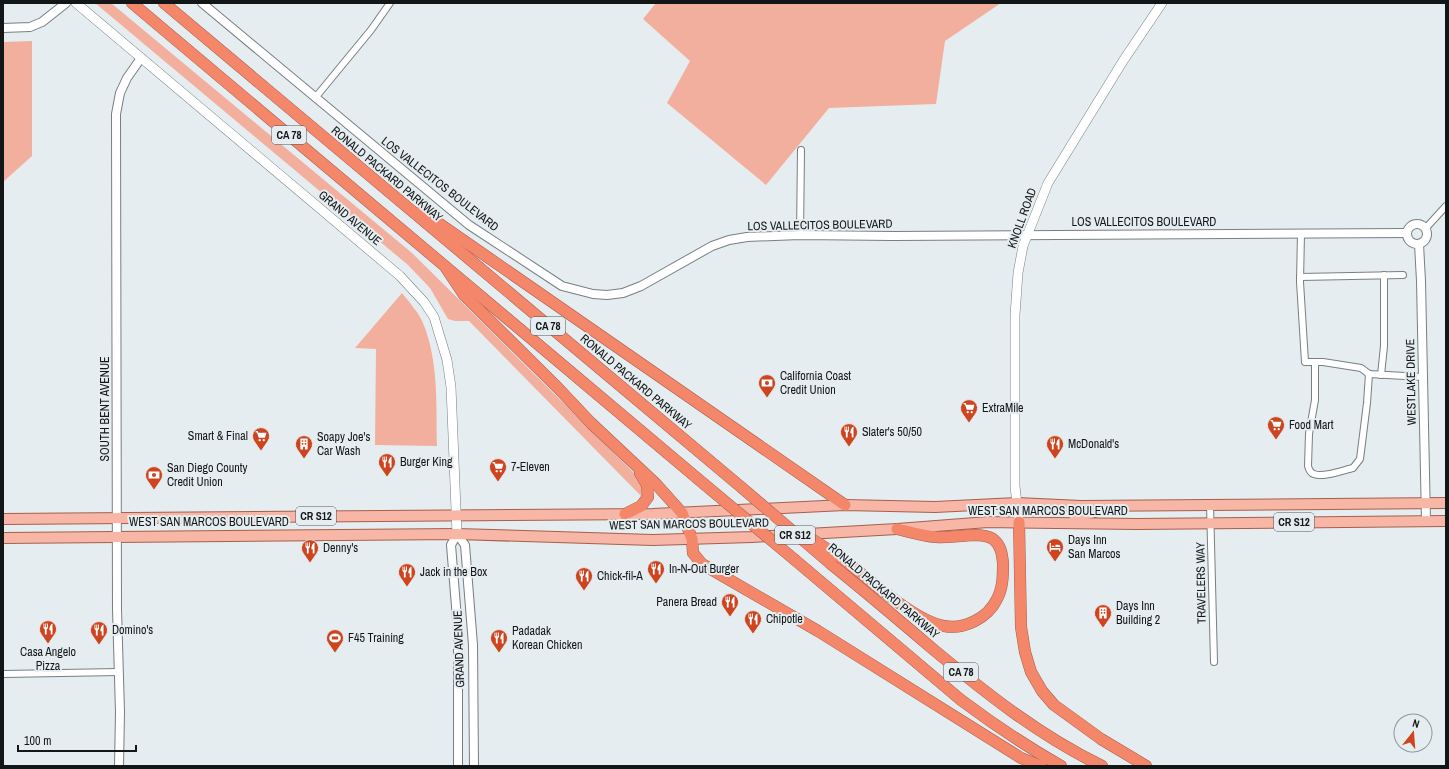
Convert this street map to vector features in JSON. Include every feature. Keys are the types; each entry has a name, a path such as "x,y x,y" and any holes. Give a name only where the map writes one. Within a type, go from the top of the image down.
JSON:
{"highway":[{"name":"CA 78","path":"132,3 961,700 1028,748 1061,766"},
{"name":"RONALD PACKARD PARKWAY","path":"164,3 355,165 963,674 1052,739 1102,766"},
{"path":"355,165 845,505"},
{"path":"446,268 464,295 558,388 591,423 635,463 682,513 692,539 693,553 702,564 818,631 1021,758 1040,766"},
{"path":"626,514 641,506 648,497 647,485 635,463"},
{"path":"776,517 846,562 921,617 945,626 958,627 969,624 980,618 997,600 1002,580 1003,562 1002,552 992,539 981,535 936,537 898,529"},
{"path":"1019,522 1021,627 1025,652 1031,672 1042,691 1054,705 1101,739 1146,766"}],"main road":[{"name":"GRAND AVENUE","path":"76,3 400,276 424,302 434,317 447,360 451,387 457,534"},
{"name":"KNOLL ROAD","path":"1019,522 1015,486 1015,314 1018,273 1022,251 1048,183 1122,61 1162,3"},
{"name":"WEST SAN MARCOS BOULEVARD","path":"3,519 626,514 682,513 845,505 935,507 1017,503 1107,505 1446,502"},
{"path":"1073,523 1076,516 1091,513 1107,505"},
{"name":"WEST SAN MARCOS BOULEVARD","path":"3,538 457,534 653,540 752,537 898,529 988,522 1137,524 1211,522 1446,521"}],"street":[{"path":"3,28 30,27 42,22 66,3"},
{"name":"LOS VALLECITOS BOULEVARD","path":"202,3 469,225 562,286 593,294 623,293 642,286 712,246 729,240 748,237 800,235 893,236 1407,233"},
{"path":"315,98 371,30 390,3"},
{"name":"SOUTH BENT AVENUE","path":"119,766 117,609 116,114 120,93 127,78 141,58"},
{"path":"800,235 801,150"},
{"path":"1425,229 1446,206"},
{"path":"1415,225 1420,225 1425,229 1425,239 1419,244 1410,241 1407,236 1410,228 1415,225"},
{"path":"1301,233 1300,277 1305,362 1361,368 1368,374 1423,377"},
{"name":"WESTLAKE DRIVE","path":"1419,244 1426,521"},
{"path":"1381,375 1384,346 1384,275"},
{"path":"1300,277 1403,275"},
{"path":"1315,362 1315,400 1309,434 1308,466 1310,471 1314,474 1321,475 1353,468 1360,459 1367,403 1368,374"},
{"name":"TRAVELERS WAY","path":"1210,504 1214,662"},
{"name":"GRAND AVENUE","path":"458,766 458,631 451,545 457,534 465,545 472,639 474,766"},
{"path":"3,674 119,672"}],"shaded area":[{"path":"95,3 111,3 412,253 634,473 643,487 642,497 469,321 455,321 448,319 430,288 408,265"},
{"path":"656,3 1001,3 945,41 936,104 829,108 766,185 667,103 690,61 643,19"},
{"path":"32,41 32,156 3,182 3,42"},
{"path":"402,293 414,308 423,323 432,353 436,384 437,446 375,445 376,349 355,348"}],"place":[{"name":"California Coast Credit Union","path":"767,398"},
{"name":"ExtraMile","path":"969,423"},
{"name":"Food Mart","path":"1276,440"},
{"name":"Slater's 50/50","path":"849,447"},
{"name":"Smart & Final","path":"261,451"},
{"name":"Soapy Joe's Car Wash","path":"304,459"},
{"name":"McDonald's","path":"1055,459"},
{"name":"Burger King","path":"387,477"},
{"name":"7-Eleven","path":"498,482"},
{"name":"San Diego County Credit Union","path":"154,490"},
{"name":"Days Inn San Marcos","path":"1055,562"},
{"name":"Denny's","path":"310,563"},
{"name":"In-N-Out Burger","path":"656,584"},
{"name":"Jack in the Box","path":"407,587"},
{"name":"Chick-fil-A","path":"584,591"},
{"name":"Panera Bread","path":"730,617"},
{"name":"Days Inn Building 2","path":"1103,628"},
{"name":"Chipotle","path":"753,634"},
{"name":"Casa Angelo Pizza","path":"48,644"},
{"name":"Domino's","path":"99,645"},
{"name":"F45 Training","path":"335,653"},
{"name":"Padadak Korean Chicken","path":"499,653"}]}
